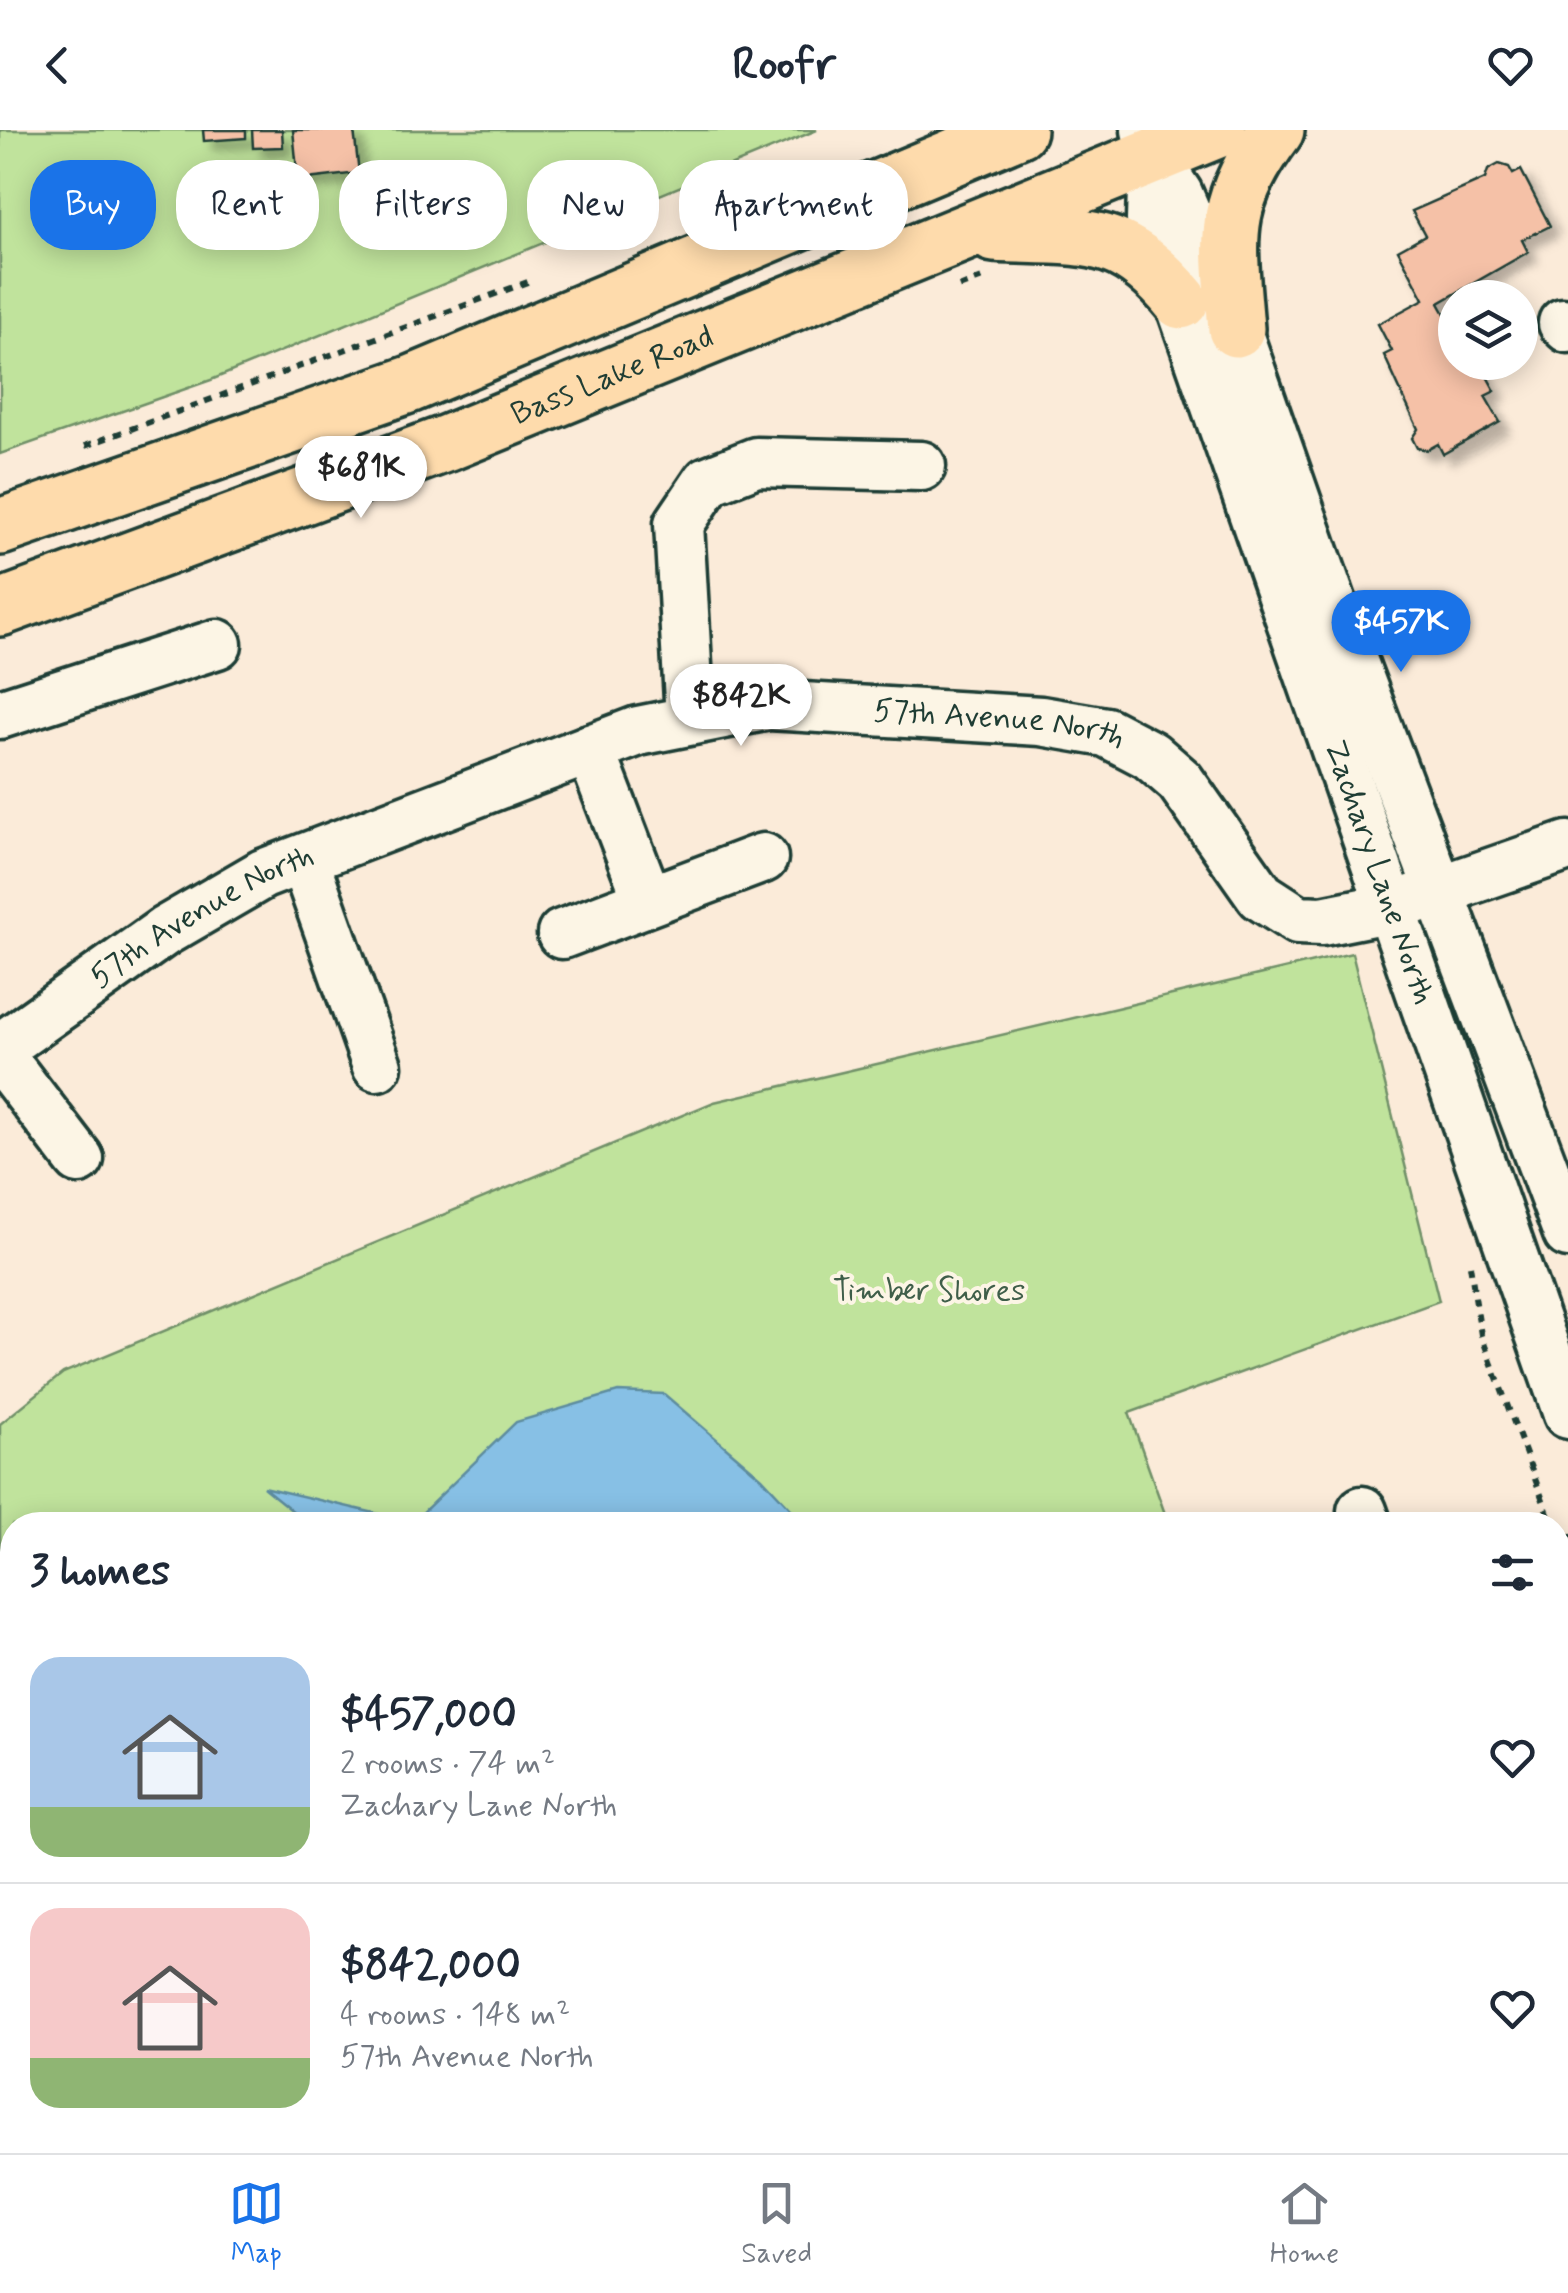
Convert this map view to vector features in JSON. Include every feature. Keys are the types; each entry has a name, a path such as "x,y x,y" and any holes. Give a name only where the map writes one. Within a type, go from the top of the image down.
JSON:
{"main road":[{"path":"0,527 411,384 1018,130"},
{"name":"Bass Lake Road","path":"0,608 446,444 966,233 1150,143 1217,130"},
{"path":"1236,329 1228,239 1233,201 1276,130"},
{"path":"966,233 1068,233 1103,241 1161,276 1181,301"}],"street":[{"name":"Zachary Lane North","path":"1150,143 1152,220 1568,1414"},
{"name":"Zachary Lane North","path":"1150,143 1178,194 1236,329 1348,650 1568,1233"},
{"path":"690,718 678,524 708,481 756,462 922,466"},
{"path":"0,714 217,644"},
{"name":"57th Avenue North","path":"0,1048 165,930 264,874 638,731 769,705 1040,721 1106,732 1150,755 1180,781 1261,896 1298,920 1322,921 1392,906 1568,846"},
{"path":"590,749 648,900"},
{"path":"562,934 763,858"},
{"path":"304,860 377,1066"},
{"path":"0,1056 79,1160"}],"path":[{"path":"68,452 549,274"}],"green space":[{"path":"0,130 817,130 744,160 679,160 679,187 659,195 659,160 527,160 527,250 211,380 0,454"},
{"name":"Timber Shores","path":"1352,953 1439,1301 1129,1413 1164,1512 0,1512 0,1424 63,1373 714,1102"}],"water":[{"path":"618,1392 664,1394 762,1478 794,1512 423,1512 516,1422"},
{"path":"263,1487 370,1512 294,1512"}],"building":[{"path":"203,130 246,130 246,138 204,141"},
{"path":"252,130 282,130 283,147 253,148"},
{"path":"293,130 354,130 357,160 339,160 339,175 319,178 319,160 296,160"},
{"path":"1499,164 1509,167 1513,174 1521,170 1550,226 1522,240 1528,252 1479,280 1438,280 1438,380 1489,380 1495,391 1485,396 1500,422 1443,454 1438,444 1427,450 1417,448 1412,438 1418,429 1384,355 1392,351 1378,324 1424,299 1398,250 1425,235 1412,211 1485,179 1488,170"}]}
